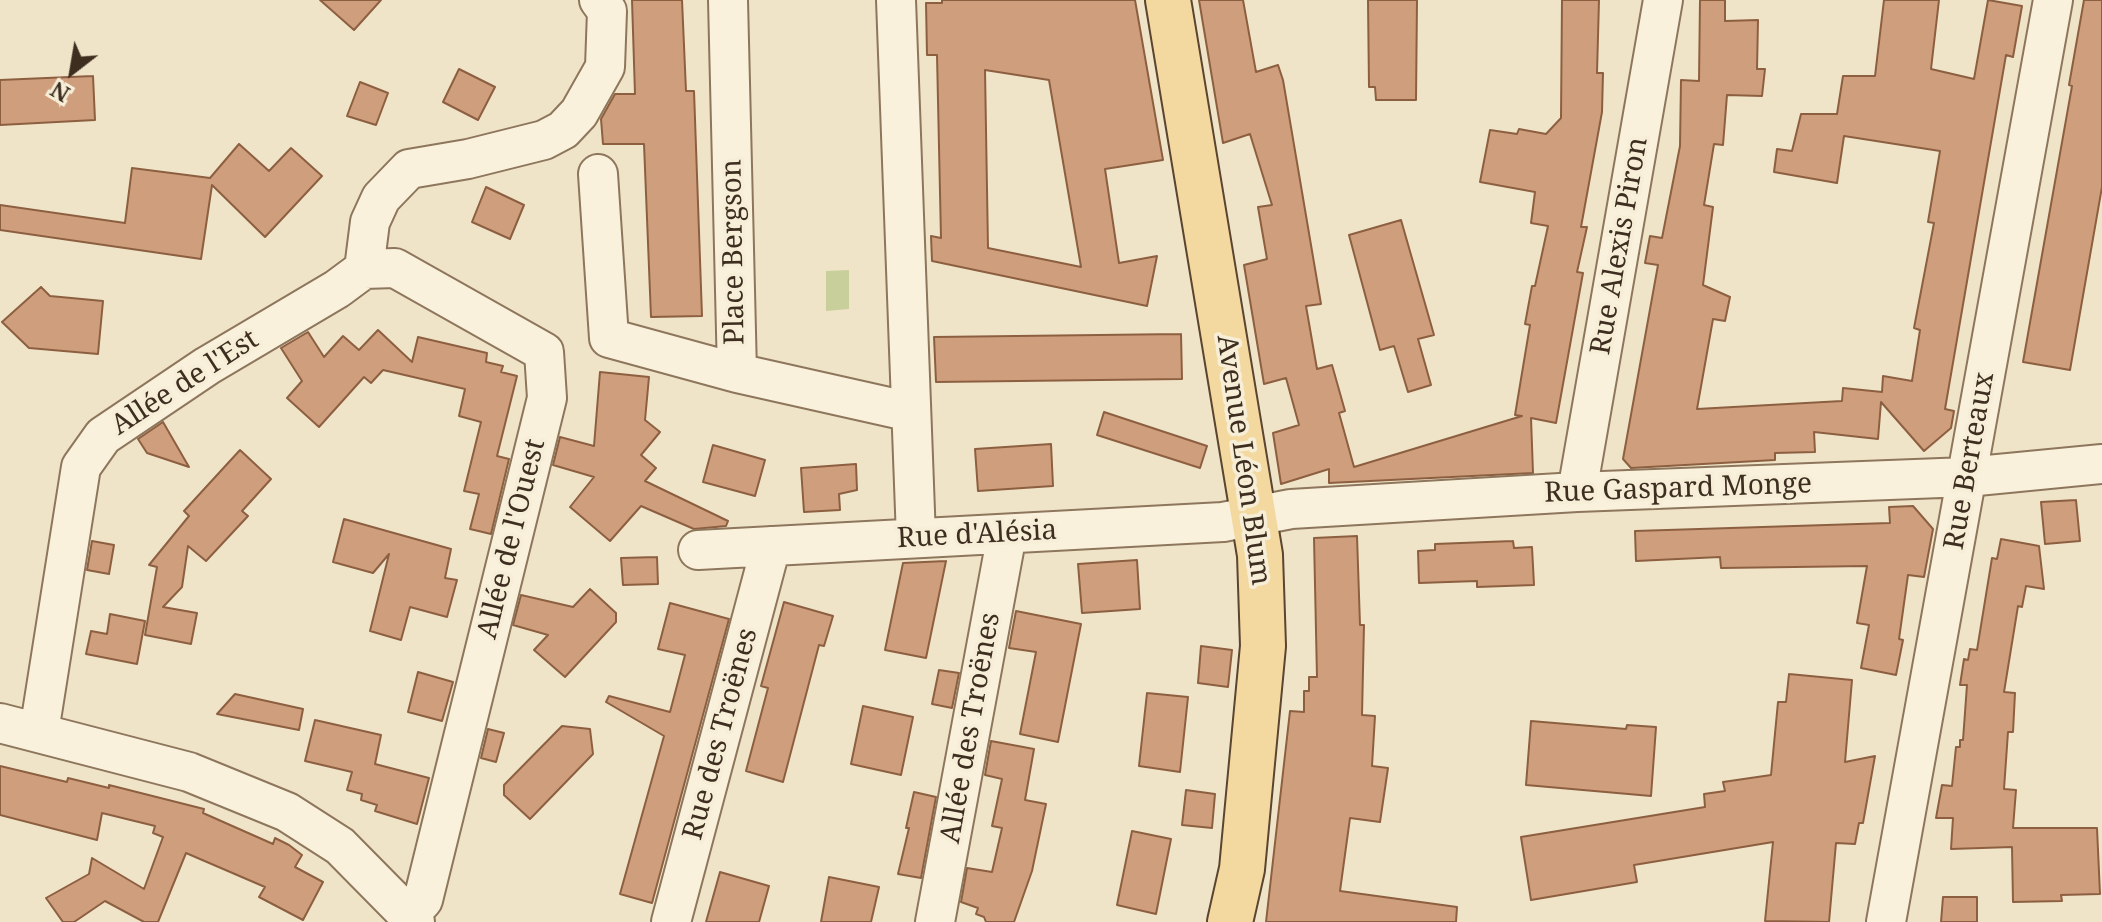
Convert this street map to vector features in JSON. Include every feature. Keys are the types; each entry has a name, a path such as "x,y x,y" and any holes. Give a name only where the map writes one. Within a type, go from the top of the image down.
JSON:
{"main road":[{"name":"Avenue Léon Blum","path":"1168,0 1255,516 1263,601 1263,646 1244,854 1230,922"}],"street":[{"path":"364,269 370,222 381,198 409,169 468,159 544,140 563,130 579,113 605,67 607,11 599,0"},
{"name":"Place Bergson","path":"728,0 737,373 911,412"},
{"path":"896,0 916,538"},
{"name":"Rue Alexis Piron","path":"1577,492 1663,0"},
{"name":"Rue Berteaux","path":"1886,922 2053,0"},
{"path":"598,174 609,338 737,373"},
{"name":"Allée de l'Ouest","path":"364,269 395,268 544,352 547,398 423,900 412,919"},
{"name":"Allée de l'Est","path":"39,732 81,467 88,456 103,436 207,366 337,289 364,269"},
{"name":"Rue Gaspard Monge","path":"1255,516 1291,509 1577,492 1967,477 2102,464"},
{"name":"Rue d'Alésia","path":"698,550 1223,522 1255,516"},
{"name":"Allée des Troënes","path":"935,922 1007,534"},
{"name":"Rue des Troënes","path":"671,922 771,546"},
{"path":"0,723 189,772 287,812 340,846 412,919"}],"green space":[{"path":"849,270 849,309 826,311 826,271"}],"building":[{"path":"320,0 381,0 354,30"},
{"path":"632,0 682,0 686,91 694,91 702,316 651,317 644,144 603,144 601,119 615,94 635,94"},
{"path":"942,0 1135,0 1163,160 1105,169 1119,263 1157,256 1147,306 932,261 931,236 941,238 937,55 927,55 926,3 942,3","holes":["985,70 1049,80 1081,267 988,248"]},
{"path":"1199,0 1243,0 1256,72 1278,65 1283,80 1321,304 1306,306 1317,369 1332,365 1345,411 1339,413 1354,467 1522,416 1515,415 1530,325 1525,324 1548,226 1531,223 1535,192 1480,182 1490,130 1517,134 1519,129 1546,134 1561,118 1562,0 1599,0 1597,73 1603,73 1602,112 1581,227 1587,227 1577,272 1583,273 1556,423 1531,418 1533,473 1329,483 1329,469 1281,484 1273,433 1299,425 1286,378 1264,384 1244,265 1267,259 1258,207 1272,205 1250,134 1223,143"},
{"path":"1368,0 1417,0 1416,100 1376,100 1375,87 1369,87"},
{"path":"1700,0 1725,0 1725,21 1758,20 1757,69 1765,69 1762,96 1727,95 1723,145 1714,144 1704,205 1713,207 1703,285 1730,297 1725,321 1713,319 1697,409 1842,401 1843,388 1882,392 1883,376 1912,381 1920,330 1914,328 1934,223 1928,222 1940,151 1844,136 1837,183 1774,172 1777,149 1792,151 1801,114 1837,114 1843,76 1875,76 1884,0 1939,0 1931,69 1974,79 1988,0 2022,6 2013,57 2006,55 1945,409 1954,411 1951,428 1924,451 1881,402 1878,439 1814,432 1815,452 1775,453 1775,460 1631,468 1623,459 1658,265 1645,263 1650,236 1662,238 1680,146 1681,80 1699,81"},
{"path":"2084,0 2102,0 2102,187 2070,370 2023,362 2072,86 2069,85"},
{"path":"459,69 495,87 478,120 443,102"},
{"path":"93,76 95,120 0,125 0,80"},
{"path":"360,82 388,93 376,125 347,116"},
{"path":"239,144 269,171 291,148 322,176 265,237 212,185 201,259 0,230 0,205 125,223 132,168 210,178"},
{"path":"486,187 524,205 510,239 472,222"},
{"path":"1401,220 1434,335 1418,339 1431,385 1408,392 1394,346 1380,350 1349,235"},
{"path":"41,287 50,296 103,301 98,354 29,348 2,322"},
{"path":"378,330 412,362 418,337 487,353 486,362 503,366 501,372 517,376 497,456 509,459 491,534 470,529 479,494 464,491 481,422 459,416 465,389 383,370 371,383 364,377 319,427 287,398 302,381 281,348 308,332 324,357 343,336 359,350"},
{"path":"1181,334 1182,379 936,382 934,337"},
{"path":"600,372 649,377 645,420 660,432 641,455 656,468 645,481 728,521 726,526 694,529 641,506 610,541 570,507 594,477 553,465 560,437 594,446"},
{"path":"1104,412 1207,446 1200,468 1097,435"},
{"path":"163,422 189,467 147,453 138,439"},
{"path":"1051,444 1053,486 978,491 975,449"},
{"path":"713,445 765,460 755,496 703,482"},
{"path":"240,450 271,479 242,511 248,516 206,561 188,546 182,587 163,607 197,613 191,644 145,635 157,567 149,565 189,516 184,511"},
{"path":"856,464 857,490 839,494 840,510 804,512 801,468"},
{"path":"2076,500 2080,541 2045,544 2041,502"},
{"path":"1913,506 1933,529 1924,577 1908,575 1899,639 1903,640 1896,675 1861,668 1869,625 1857,623 1867,566 1721,568 1720,557 1636,561 1635,531 1890,523 1889,507"},
{"path":"344,519 451,549 445,578 457,580 447,617 410,607 401,640 370,631 389,554 373,573 333,562"},
{"path":"1357,536 1360,625 1364,625 1362,715 1375,716 1372,766 1388,768 1380,822 1350,818 1340,891 1457,907 1456,922 1266,922 1290,711 1304,712 1304,691 1309,691 1309,677 1317,677 1314,538"},
{"path":"2001,539 2039,546 2044,589 2026,586 2022,607 2018,606 2004,692 2015,693 2013,732 2008,732 2004,789 2016,790 2013,828 2097,828 2100,894 2061,895 2062,901 2013,902 2012,847 1951,849 1953,818 1936,818 1942,785 1952,786 1956,747 1960,747 1960,740 1963,740 1967,685 1960,685 1964,659 1968,660 1970,649 1977,650 1992,558 1997,559"},
{"path":"92,541 114,545 109,574 87,570"},
{"path":"1513,541 1514,548 1532,547 1534,585 1477,587 1477,581 1419,583 1418,551 1435,550 1435,544"},
{"path":"657,557 658,584 623,585 621,558"},
{"path":"1137,560 1140,609 1082,613 1078,564"},
{"path":"946,561 926,658 885,650 903,563"},
{"path":"590,589 616,613 616,622 565,677 534,650 548,635 513,625 521,595 573,607"},
{"path":"784,602 833,616 824,646 819,645 783,782 746,771 768,688 761,686"},
{"path":"670,603 729,619 652,903 620,894 664,736 606,702 609,696 670,712 685,655 658,649"},
{"path":"1016,611 1081,624 1058,742 1020,734 1036,652 1009,648"},
{"path":"110,614 145,621 137,664 86,654 91,631 107,634"},
{"path":"1201,646 1232,650 1228,687 1198,683"},
{"path":"939,670 959,673 952,708 932,704"},
{"path":"418,672 453,682 442,721 408,712"},
{"path":"1789,674 1852,680 1845,762 1875,756 1863,823 1859,823 1855,844 1836,843 1829,922 1765,921 1773,842 1634,865 1637,882 1531,900 1521,837 1705,807 1704,794 1725,791 1723,782 1771,775 1778,702 1786,702"},
{"path":"1147,693 1188,697 1180,772 1139,766"},
{"path":"235,694 303,709 299,730 217,714"},
{"path":"863,706 913,717 901,775 851,764"},
{"path":"315,720 381,735 375,764 429,778 417,824 375,811 377,805 361,800 362,794 347,790 352,772 305,761"},
{"path":"1531,721 1626,729 1627,725 1656,727 1651,796 1526,785"},
{"path":"562,726 590,729 593,754 530,819 504,795 504,785"},
{"path":"488,729 504,733 496,762 481,758"},
{"path":"991,741 1034,749 1025,800 1046,804 1032,871 1014,922 986,922 984,917 976,914 978,908 961,902 967,868 992,872 1002,828 992,826 1002,779 985,775"},
{"path":"0,766 67,782 68,778 109,788 109,785 204,809 203,813 273,844 275,838 289,845 302,855 295,867 323,882 303,920 259,897 265,887 186,853 158,922 144,922 105,901 74,922 63,922 46,898 89,874 92,858 144,889 163,837 153,833 155,826 102,813 97,840 0,815"},
{"path":"1186,790 1215,794 1212,828 1182,825"},
{"path":"914,792 936,797 921,878 898,874"},
{"path":"1132,831 1171,839 1156,914 1117,905"},
{"path":"720,872 769,886 759,922 706,922"},
{"path":"829,877 879,887 871,922 821,922"},
{"path":"1943,897 1977,897 1977,922 1941,922"}]}
